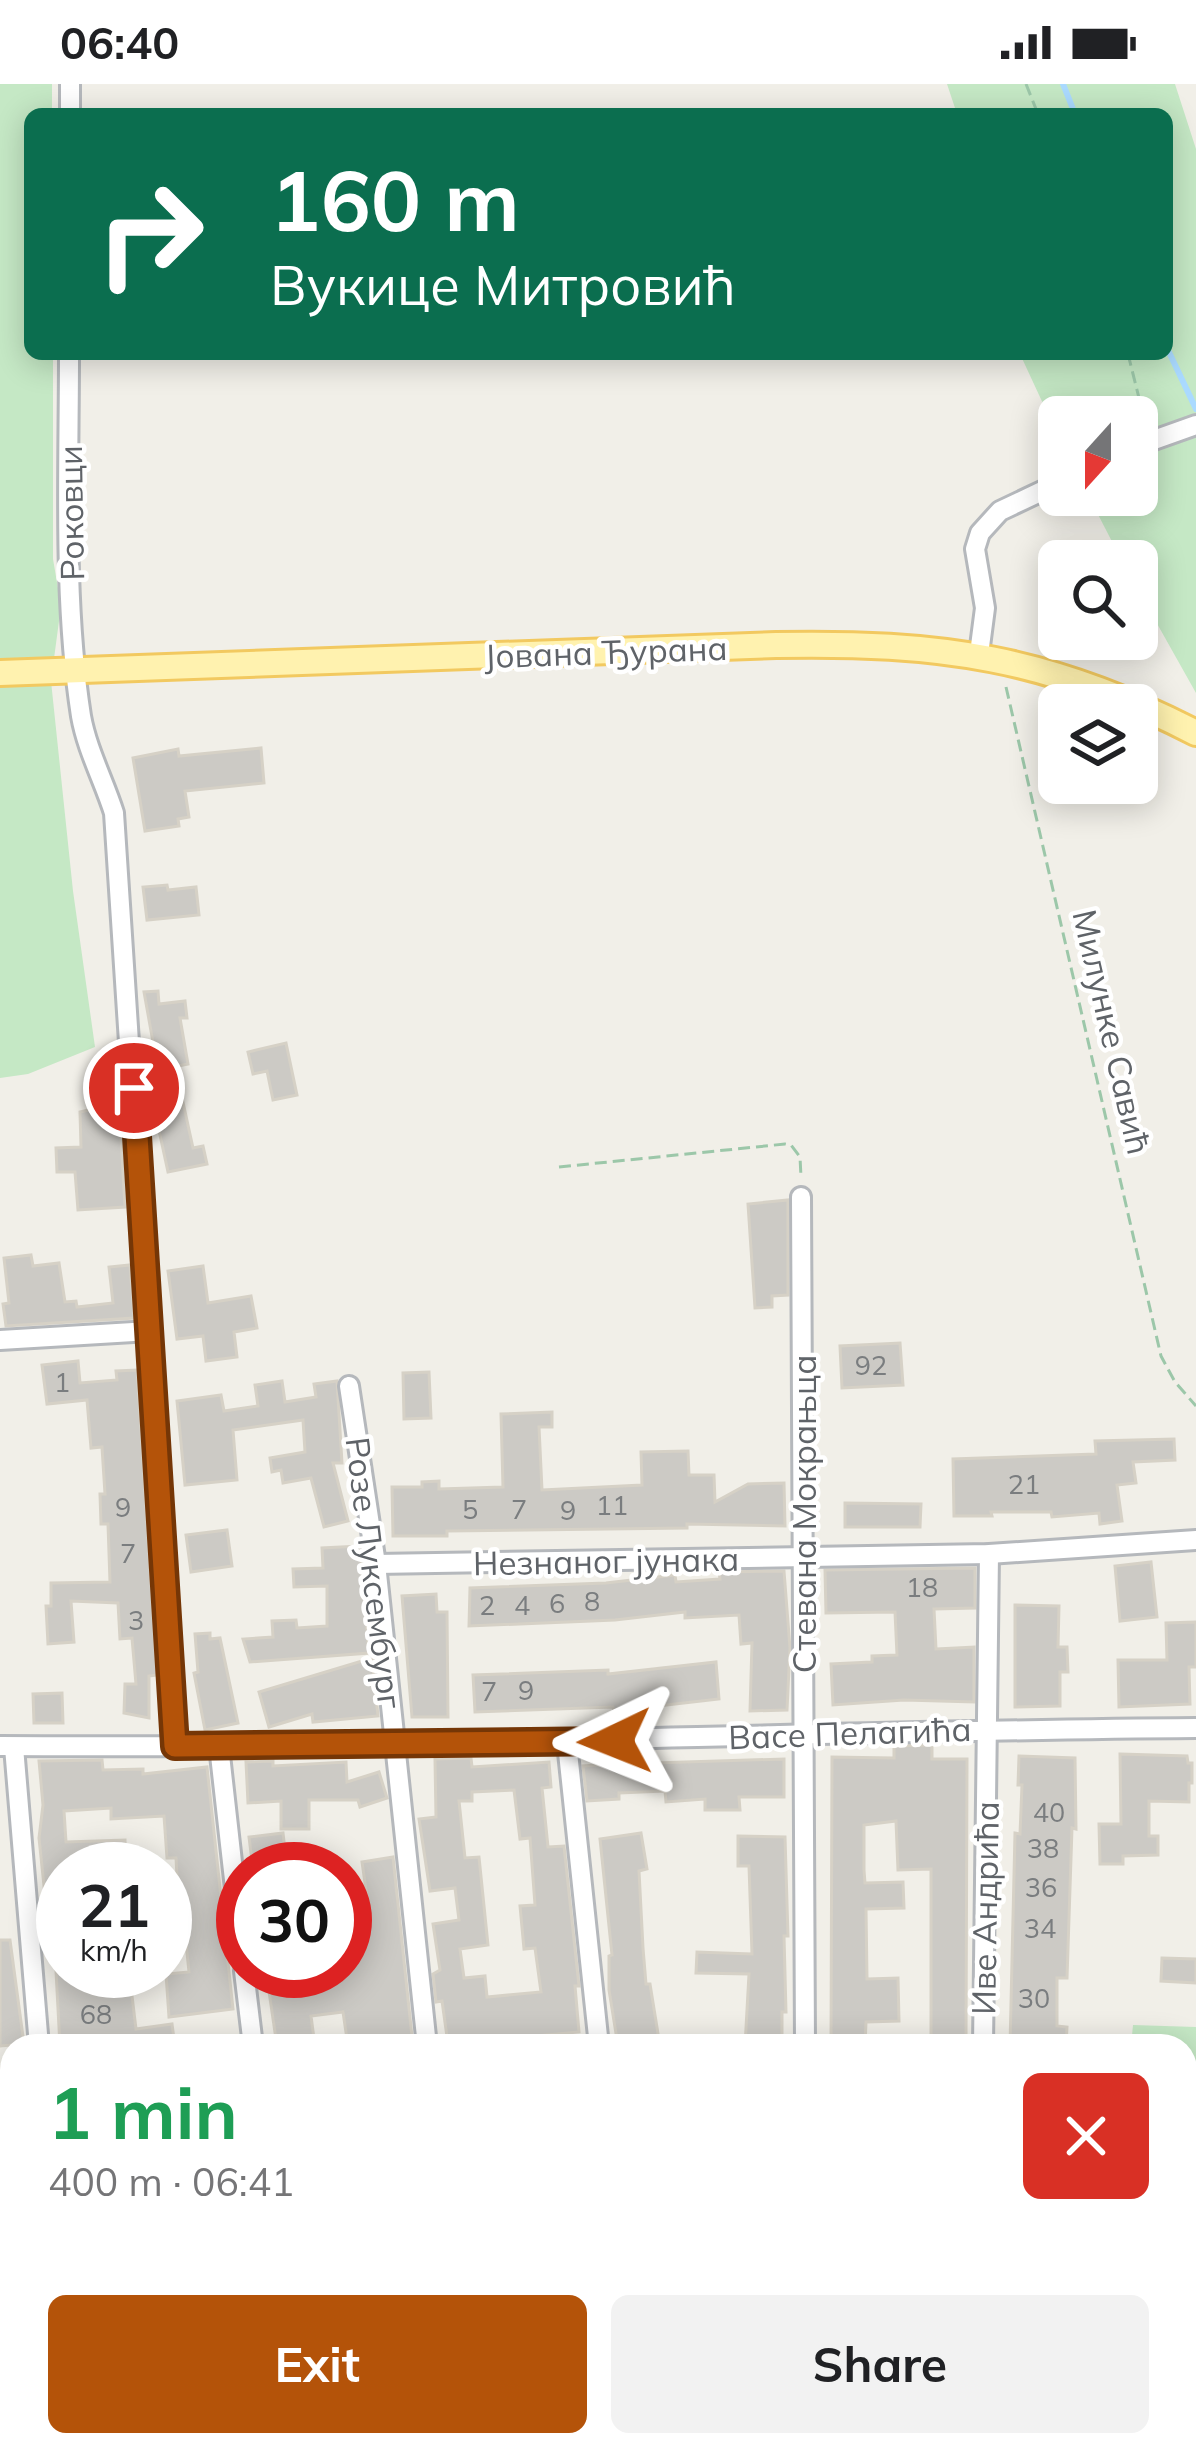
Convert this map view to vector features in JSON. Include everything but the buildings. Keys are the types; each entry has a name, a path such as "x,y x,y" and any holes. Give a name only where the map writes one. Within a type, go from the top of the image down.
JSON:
{"main road":[{"name":"Јована Ђурана","path":"0,673 776,645 891,646 989,656 1108,692 1196,733"}],"street":[{"name":"Роковци","path":"69,360 69,488 78,673 82,719 114,813 175,1746"},
{"path":"1158,438 1196,425"},
{"path":"989,656 975,549 980,533 1000,512 1038,493"},
{"name":"Стевана Мокрањца","path":"802,1197 805,2034"},
{"path":"0,1340 150,1331"},
{"name":"Розе Луксембург","path":"349,1386 376,1564 426,2034"},
{"name":"Незнаног јунака","path":"376,1564 989,1554 1196,1540"},
{"name":"Иве Андрића","path":"983,2034 989,1554"},
{"name":"Васе Пелагића","path":"7,1747 567,1743 989,1729 1196,1728"},
{"path":"567,1743 598,2034"},
{"path":"219,1746 230,1842"},
{"path":"7,1747 38,2034"},
{"path":"247,1998 252,2034"}],"path":[{"path":"1129,360 1138,396"},
{"name":"Милунке Савић","path":"989,656 1161,1356 1196,1406"},
{"path":"559,1167 791,1144 800,1157 802,1197"}],"green space":[{"path":"0,84 52,84 52,108 24,108 24,360 53,360 53,559 61,606 51,681 95,1047 28,1074 0,1078"},
{"path":"947,84 1175,84 1196,149 1196,693 1158,625 1158,540 1111,540 1099,516 1158,516 1158,396 1040,396 1023,360 1173,360 1173,108 955,108"},
{"path":"1133,2025 1196,2027 1196,2034 1132,2034"}],"waterway":[{"path":"1063,84 1073,108"},
{"path":"1173,360 1196,409"}],"route":[{"path":"134,1088 175,1746 615,1741"}]}
